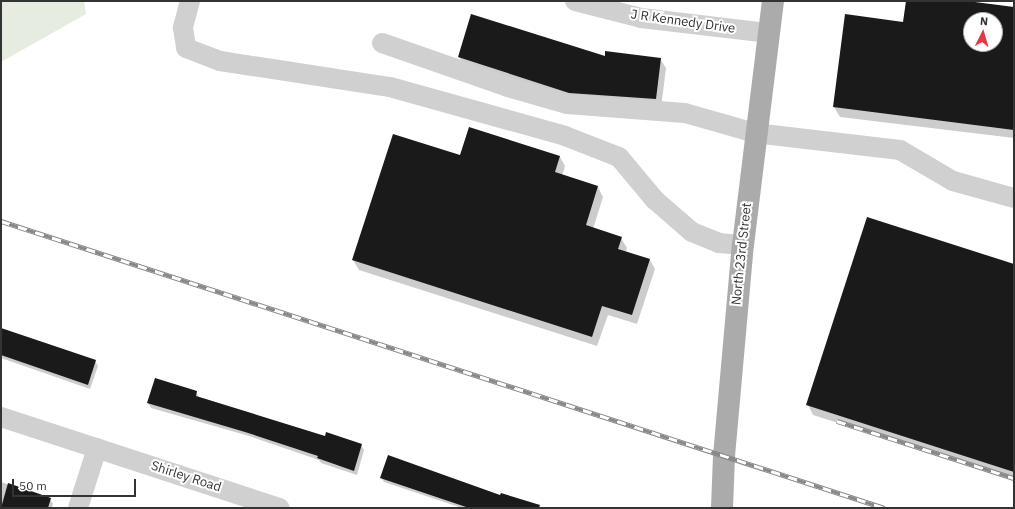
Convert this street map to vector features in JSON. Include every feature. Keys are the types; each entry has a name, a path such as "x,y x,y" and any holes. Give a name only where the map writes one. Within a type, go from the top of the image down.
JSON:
{"main road":[{"name":"North 23rd Street","path":"722,508 724,456 743,245 773,1"}],"street":[{"path":"190,1 182,28 186,48 220,61 390,87 565,136 619,157 655,200 692,232 719,243 743,245"},
{"name":"J R Kennedy Drive","path":"575,1 641,18 768,33"},
{"path":"382,43 508,87 567,104 685,112 756,133 900,150 953,181 1014,198"},
{"name":"Shirley Road","path":"1,417 280,508"},
{"path":"78,508 97,448"}],"shaded area":[{"path":"1,1 84,1 86,14 1,62"}],"building":[{"path":"906,1 967,1 1014,7 1014,130 833,107 845,14 903,22"},
{"path":"471,14 605,56 605,51 661,58 656,99 569,93 458,57"},
{"path":"469,127 560,156 555,172 598,186 586,225 622,237 618,249 650,259 632,315 602,306 592,337 352,260 393,134 460,155"},
{"path":"867,217 1014,264 1014,472 806,405"},
{"path":"1,328 96,360 88,385 1,355"},
{"path":"155,378 197,391 196,396 325,436 326,432 362,444 354,471 317,458 318,456 245,432 147,403"},
{"path":"388,455 500,495 501,493 540,505 539,508 469,508 380,478"},
{"path":"8,483 51,498 48,508 1,508"}],"railway":[{"path":"1,221 885,508"},
{"path":"837,421 1014,478"}]}
